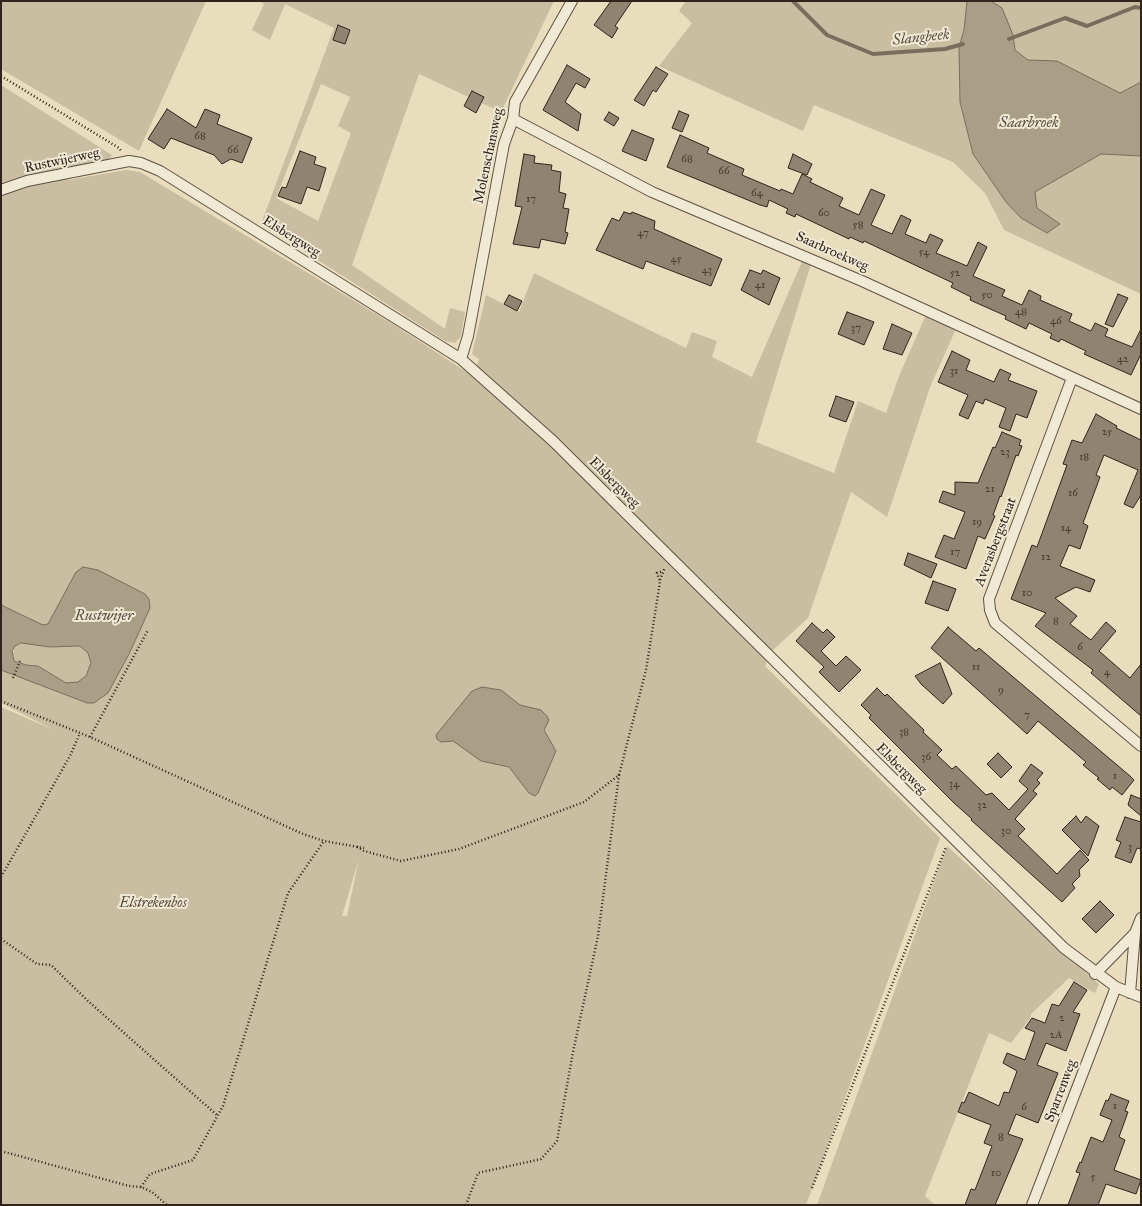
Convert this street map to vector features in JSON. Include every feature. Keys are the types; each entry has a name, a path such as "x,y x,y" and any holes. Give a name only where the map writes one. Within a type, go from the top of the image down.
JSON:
{"street":[{"name":"Molenschansweg","path":"461,358 468,336 504,144 513,119 514,102 572,1"},
{"name":"Saarbroekweg","path":"513,119 652,192 862,281 1141,409"},
{"name":"Rustwijerweg","path":"1,190 26,181 129,161"},
{"name":"Elsbergweg","path":"129,161 141,163 160,171 461,358 553,441 1064,948 1095,974 1116,988 1141,997"},
{"name":"Averasbergstraat","path":"1072,378 989,599 990,610 995,623 1141,746"},
{"path":"1130,993 1135,933 1141,918"},
{"path":"1095,974 1135,933"},
{"name":"Sparrenweg","path":"1032,1205 1116,988"}],"path":[{"path":"1,76 119,148 129,161"},
{"path":"466,1205 478,1173 541,1159 557,1141 573,1052 598,936 619,775 646,670 660,582 657,573 663,571 671,559"},
{"path":"90,737 148,630"},
{"path":"13,678 20,661"},
{"path":"1,701 90,737 303,834 324,841 364,848"},
{"path":"1,877 70,756 80,733"},
{"path":"357,846 377,856 401,861 459,849 584,802 619,775"},
{"path":"812,1188 951,837"},
{"path":"140,1187 150,1174 193,1160 218,1116 229,1088 288,893 324,841"},
{"path":"1,939 37,964 51,964 88,1001 218,1116"},
{"path":"1,1151 140,1187 152,1192 159,1200 168,1205"},
{"path":"157,1205 159,1200"}],"green space":[{"path":"1,1 206,1 139,151 1,69"},
{"path":"259,1 554,1 501,112 419,74 352,265 445,329 450,308 465,312 461,336 455,343 445,341 261,224 334,28 285,4 270,40 252,30 264,4","holes":["321,84 350,97 338,126 351,133 318,221 276,198"]},
{"path":"686,1 967,1 964,30 959,47 960,102 973,154 1006,202 1021,218 1047,233 1037,208 1035,192 1101,154 1141,156 1141,294 1004,230 985,193 953,162 814,105 803,131 659,66 692,23 679,11"},
{"path":"991,1 1141,1 1141,82 1120,93 1057,61 1028,60 1015,50 1013,35"},
{"name":"Elstrekenbos","path":"1,85 112,155 108,161 75,167 68,180 126,170 140,172 388,321 473,376 479,359 472,354 486,295 519,312 534,273 686,348 692,332 717,341 712,357 752,377 803,259 811,264 756,442 834,473 858,401 886,413 899,376 926,315 956,329 930,387 887,517 851,492 808,618 772,651 765,666 940,838 806,1205 1,1205 1,707 54,730 1,703 1,670 87,703 100,700 108,693 129,654 150,608 43,625 1,605","holes":["359,859 347,916 342,916"]},
{"path":"27,642 50,647 80,646 88,653 91,663 86,676 78,683 66,683 38,666 14,661 12,657 15,646"},
{"path":"947,846 1099,984 1095,993 1069,978 1031,1014 1031,1017 1011,1043 989,1033 925,1196 935,1205 817,1205"}],"water":[{"name":"Saarbroek","path":"967,1 991,1 1002,8 1013,35 1015,50 1028,60 1057,61 1120,93 1141,82 1141,156 1101,154 1035,192 1037,208 1060,224 1047,233 1021,218 1006,202 973,154 960,102 959,47 964,30"},
{"name":"Rustwijer","path":"83,567 98,570 145,594 149,599 150,608 129,654 108,693 94,703 87,703 1,670 1,605 43,625 48,624 76,572","holes":["21,643 50,647 80,646 88,653 91,663 86,676 78,682 66,683 38,666 14,661 12,651 15,646"]},
{"path":"482,687 501,690 520,705 541,710 549,720 544,730 556,751 535,796 529,793 509,767 481,761 453,741 441,742 437,739 436,735 472,691"}],"building":[{"path":"611,1 632,1 615,26 618,28 612,38 594,25"},
{"path":"338,25 350,30 345,44 333,40"},
{"path":"567,65 590,79 585,88 576,83 565,102 581,114 578,131 543,110"},
{"path":"656,67 668,74 656,92 653,90 644,106 634,100"},
{"path":"472,91 484,97 476,113 464,106"},
{"path":"167,109 196,128 205,109 220,115 217,124 252,138 242,163 231,159 222,164 214,155 171,138 164,149 148,139"},
{"path":"679,111 689,115 682,132 672,128"},
{"path":"609,112 619,118 614,126 604,120"},
{"path":"632,130 654,139 646,161 622,151"},
{"path":"680,135 709,148 707,153 744,169 742,175 780,191 781,189 793,194 802,174 812,179 810,182 843,198 839,206 859,215 871,189 885,195 871,225 892,234 901,215 911,220 905,234 926,243 930,234 943,240 936,253 967,266 978,242 987,247 973,276 1005,290 1002,296 1022,305 1029,290 1041,296 1040,300 1072,314 1069,321 1091,331 1095,323 1108,329 1105,336 1132,347 1141,329 1141,354 1131,375 1084,354 1086,351 1061,339 1059,342 1050,338 1052,334 1029,323 1026,329 1005,319 1006,316 970,300 971,297 951,287 953,283 864,241 863,243 850,237 849,239 796,214 795,217 786,213 788,209 769,200 767,207 760,205 667,167"},
{"path":"300,151 316,157 314,164 326,168 319,191 307,187 301,204 278,196 282,187 286,188"},
{"path":"524,154 535,156 534,163 552,165 551,170 561,172 559,192 566,194 563,208 569,209 565,232 568,233 565,244 541,239 539,248 513,244 522,207 515,206"},
{"path":"793,154 812,164 807,175 788,168"},
{"path":"624,212 631,214 632,212 655,221 654,229 722,259 711,286 646,261 643,269 596,250 612,218 619,221"},
{"path":"750,270 761,274 763,270 780,278 769,305 741,290"},
{"path":"1118,294 1128,298 1113,327 1105,324"},
{"path":"509,295 522,301 517,311 504,304"},
{"path":"847,312 874,322 864,345 838,334"},
{"path":"892,324 912,333 902,355 883,349"},
{"path":"952,351 970,360 966,370 994,382 1000,369 1011,374 1008,380 1037,391 1027,418 1016,414 1010,431 999,427 1006,408 985,399 983,404 976,401 968,419 959,415 968,395 938,382"},
{"path":"836,396 854,402 846,422 829,416"},
{"path":"1096,414 1117,426 1116,428 1141,440 1141,495 1133,508 1124,504 1138,470 1104,455 1096,475 1100,477 1083,523 1088,526 1080,549 1069,545 1060,566 1095,580 1090,592 1076,587 1055,598 1077,616 1070,624 1091,640 1106,622 1116,631 1099,651 1130,678 1141,664 1141,716 1091,673 1093,670 1035,626 1046,613 1011,599 1032,545 1037,547 1067,465 1063,464 1072,440 1082,443"},
{"path":"1002,432 1021,440 1019,445 1022,446 1018,456 1016,455 985,539 978,536 966,569 935,557 944,535 954,539 965,512 939,502 943,491 955,495 955,482 978,483 993,447 995,448"},
{"path":"908,553 937,564 931,578 904,565"},
{"path":"933,581 956,589 948,611 925,603"},
{"path":"812,623 823,633 827,629 835,637 821,651 836,666 846,656 861,670 839,692 819,672 824,667 796,641"},
{"path":"948,627 976,651 979,648 1130,776 1134,780 1122,795 1112,787 1110,790 1097,779 1099,778 1083,765 1086,762 1038,721 1027,734 931,648"},
{"path":"940,663 952,694 943,704 915,676"},
{"path":"877,688 885,696 887,694 924,730 923,732 942,750 937,755 952,769 956,766 986,795 992,793 1009,810 1028,789 1019,781 1031,764 1043,773 1037,780 1040,783 1033,791 1037,794 1015,819 1025,829 1018,836 1057,874 1080,850 1089,860 1079,870 1080,876 1072,884 1075,888 1062,902 971,820 869,718 871,715 861,705"},
{"path":"998,753 1012,767 1001,778 987,764"},
{"path":"1131,795 1141,799 1141,816 1128,805"},
{"path":"1076,816 1081,823 1086,816 1099,826 1088,856 1062,830"},
{"path":"1125,817 1141,822 1141,849 1137,848 1131,863 1115,857 1121,842 1116,840"},
{"path":"1100,901 1114,915 1096,933 1082,919"},
{"path":"1074,982 1087,990 1073,1012 1080,1014 1066,1051 1046,1043 1037,1065 1058,1073 1038,1123 1016,1114 1008,1134 1023,1139 995,1205 965,1205 971,1189 975,1190 992,1146 984,1143 991,1125 958,1112 962,1102 964,1103 969,1092 999,1106 1004,1092 1009,1093 1017,1071 1003,1063 1007,1053 1025,1060 1035,1032 1025,1028 1032,1018 1045,1023 1052,1004 1059,1006"},
{"path":"1111,1094 1129,1101 1125,1111 1128,1112 1119,1137 1125,1140 1114,1170 1141,1180 1136,1194 1106,1184 1098,1205 1068,1205 1080,1173 1076,1172 1091,1137 1103,1142 1112,1120 1100,1115 1106,1100 1108,1101"}],"waterway":[{"name":"Slangbeek","path":"793,1 827,35 873,54 945,49 963,44"},
{"name":"Slangbeek","path":"1009,39 1065,18 1087,26 1135,7 1141,8"}]}
